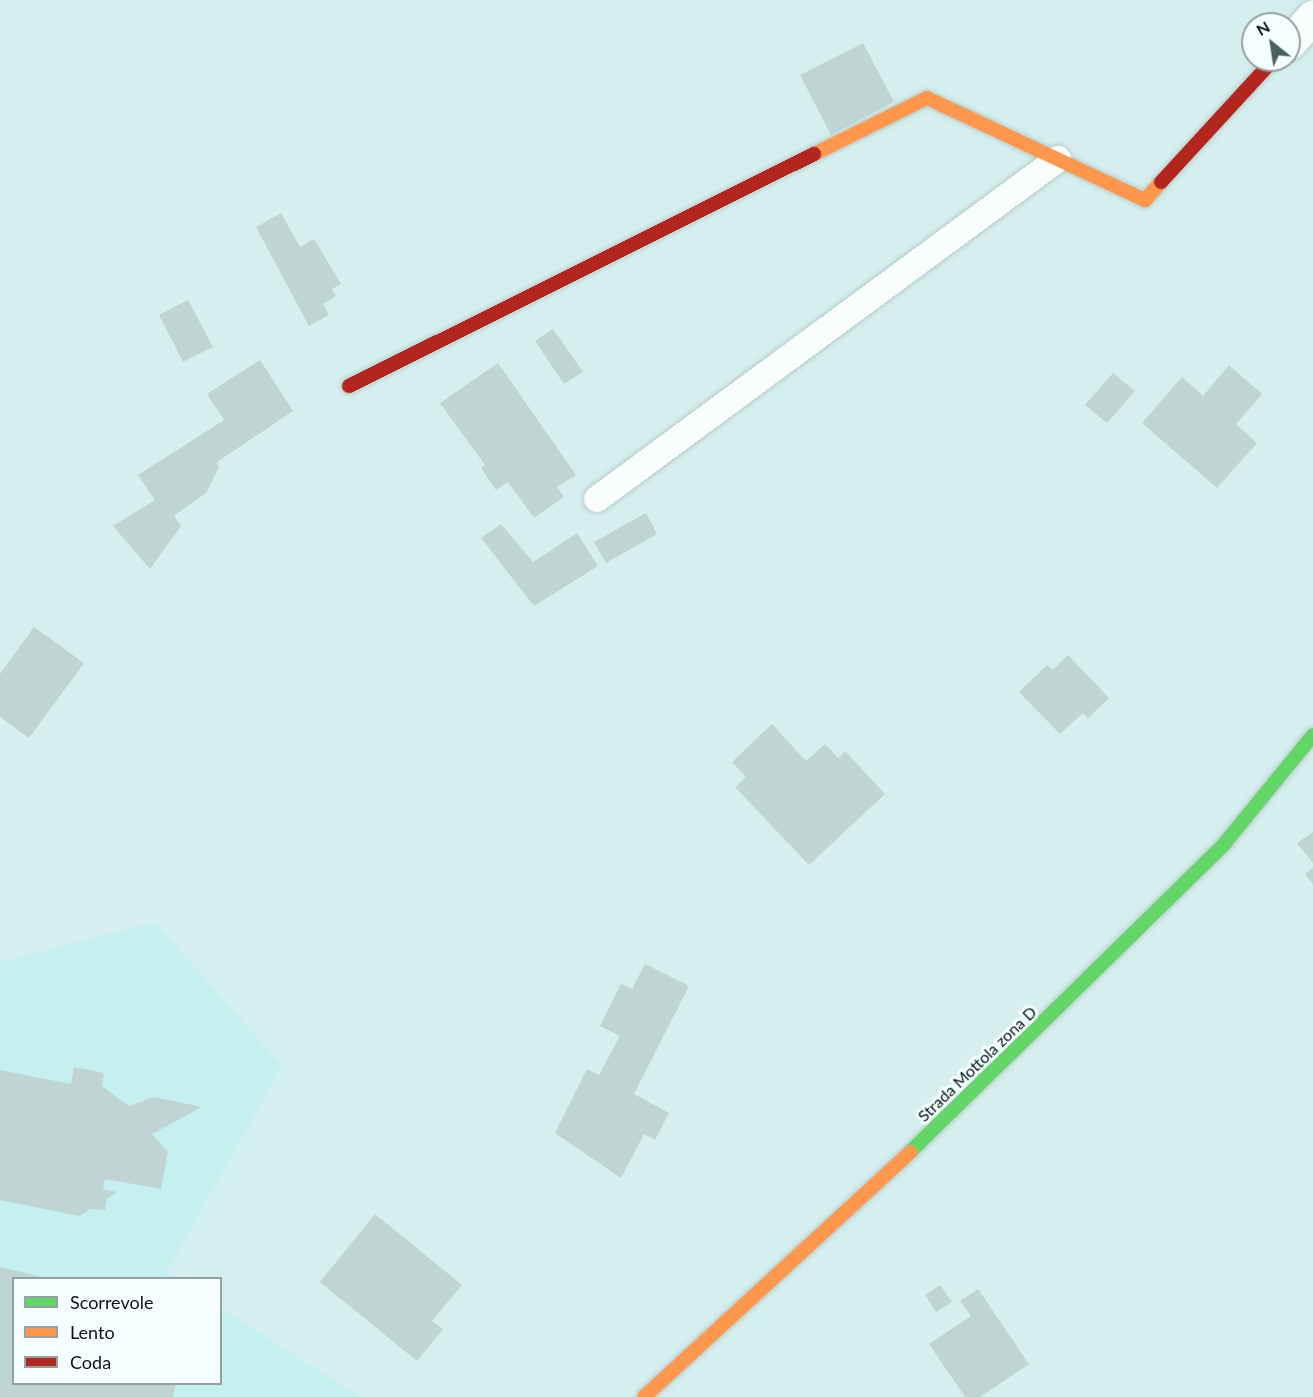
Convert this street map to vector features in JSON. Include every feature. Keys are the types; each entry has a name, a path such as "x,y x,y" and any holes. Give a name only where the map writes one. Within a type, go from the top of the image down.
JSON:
{"street":[{"path":"1301,30 1313,16"},
{"path":"349,386 927,98 1145,200 1262,72"},
{"name":"Strada Mottola zona D","path":"644,1397 947,1118 1225,843 1313,735"}],"lane":[{"path":"597,499 1058,159"}],"shaded area":[{"path":"155,922 282,1066 166,1272 174,1277 12,1277 12,1385 222,1385 222,1309 360,1397 0,1397 0,962"}],"building":[{"path":"863,43 894,102 831,135 800,75"},
{"path":"281,213 300,247 314,239 341,284 332,289 336,296 323,304 329,315 309,326 256,227"},
{"path":"188,300 213,347 183,362 159,315"},
{"path":"553,329 583,372 564,384 535,341"},
{"path":"260,360 293,411 217,462 219,467 206,493 174,516 181,526 150,569 113,526 155,500 138,475 224,420 207,394"},
{"path":"498,363 576,475 557,487 564,497 534,518 508,482 496,490 481,468 485,465 440,403"},
{"path":"1229,365 1262,394 1236,424 1257,443 1217,488 1142,423 1182,377 1203,396"},
{"path":"1113,373 1135,391 1107,423 1085,405"},
{"path":"646,513 657,534 606,563 594,542"},
{"path":"501,524 533,562 577,533 598,566 534,606 481,538"},
{"path":"34,627 84,663 29,738 0,717 0,674"},
{"path":"1068,655 1109,698 1088,718 1083,713 1060,734 1019,692 1047,665 1053,670"},
{"path":"772,724 806,761 825,744 838,758 845,751 885,794 809,865 735,787 746,777 732,762"},
{"path":"1313,832 1313,863 1297,843"},
{"path":"1313,868 1313,885 1305,874"},
{"path":"645,964 689,986 634,1094 669,1113 655,1140 644,1134 621,1178 555,1133 587,1069 599,1075 620,1036 600,1026 621,984 632,989"},
{"path":"74,1067 104,1073 102,1086 129,1106 154,1097 202,1107 152,1134 168,1152 161,1189 105,1179 103,1189 117,1192 107,1199 105,1210 90,1209 79,1216 0,1200 0,1070 71,1084"},
{"path":"375,1214 462,1285 432,1321 443,1329 417,1361 320,1282"},
{"path":"0,1267 43,1277 12,1277 12,1385 176,1385 173,1397 0,1397"},
{"path":"940,1285 952,1302 936,1312 925,1295"},
{"path":"978,1289 1029,1364 980,1397 965,1397 929,1344 971,1316 960,1301"}],"traffic: fast":[{"path":"910,1152 1225,843 1313,735"}],"traffic: slow":[{"path":"814,154 927,98 1145,200 1161,182"},
{"path":"644,1397 910,1152"}],"traffic: jam":[{"path":"1161,182 1262,72"},
{"path":"349,386 814,154"}]}
